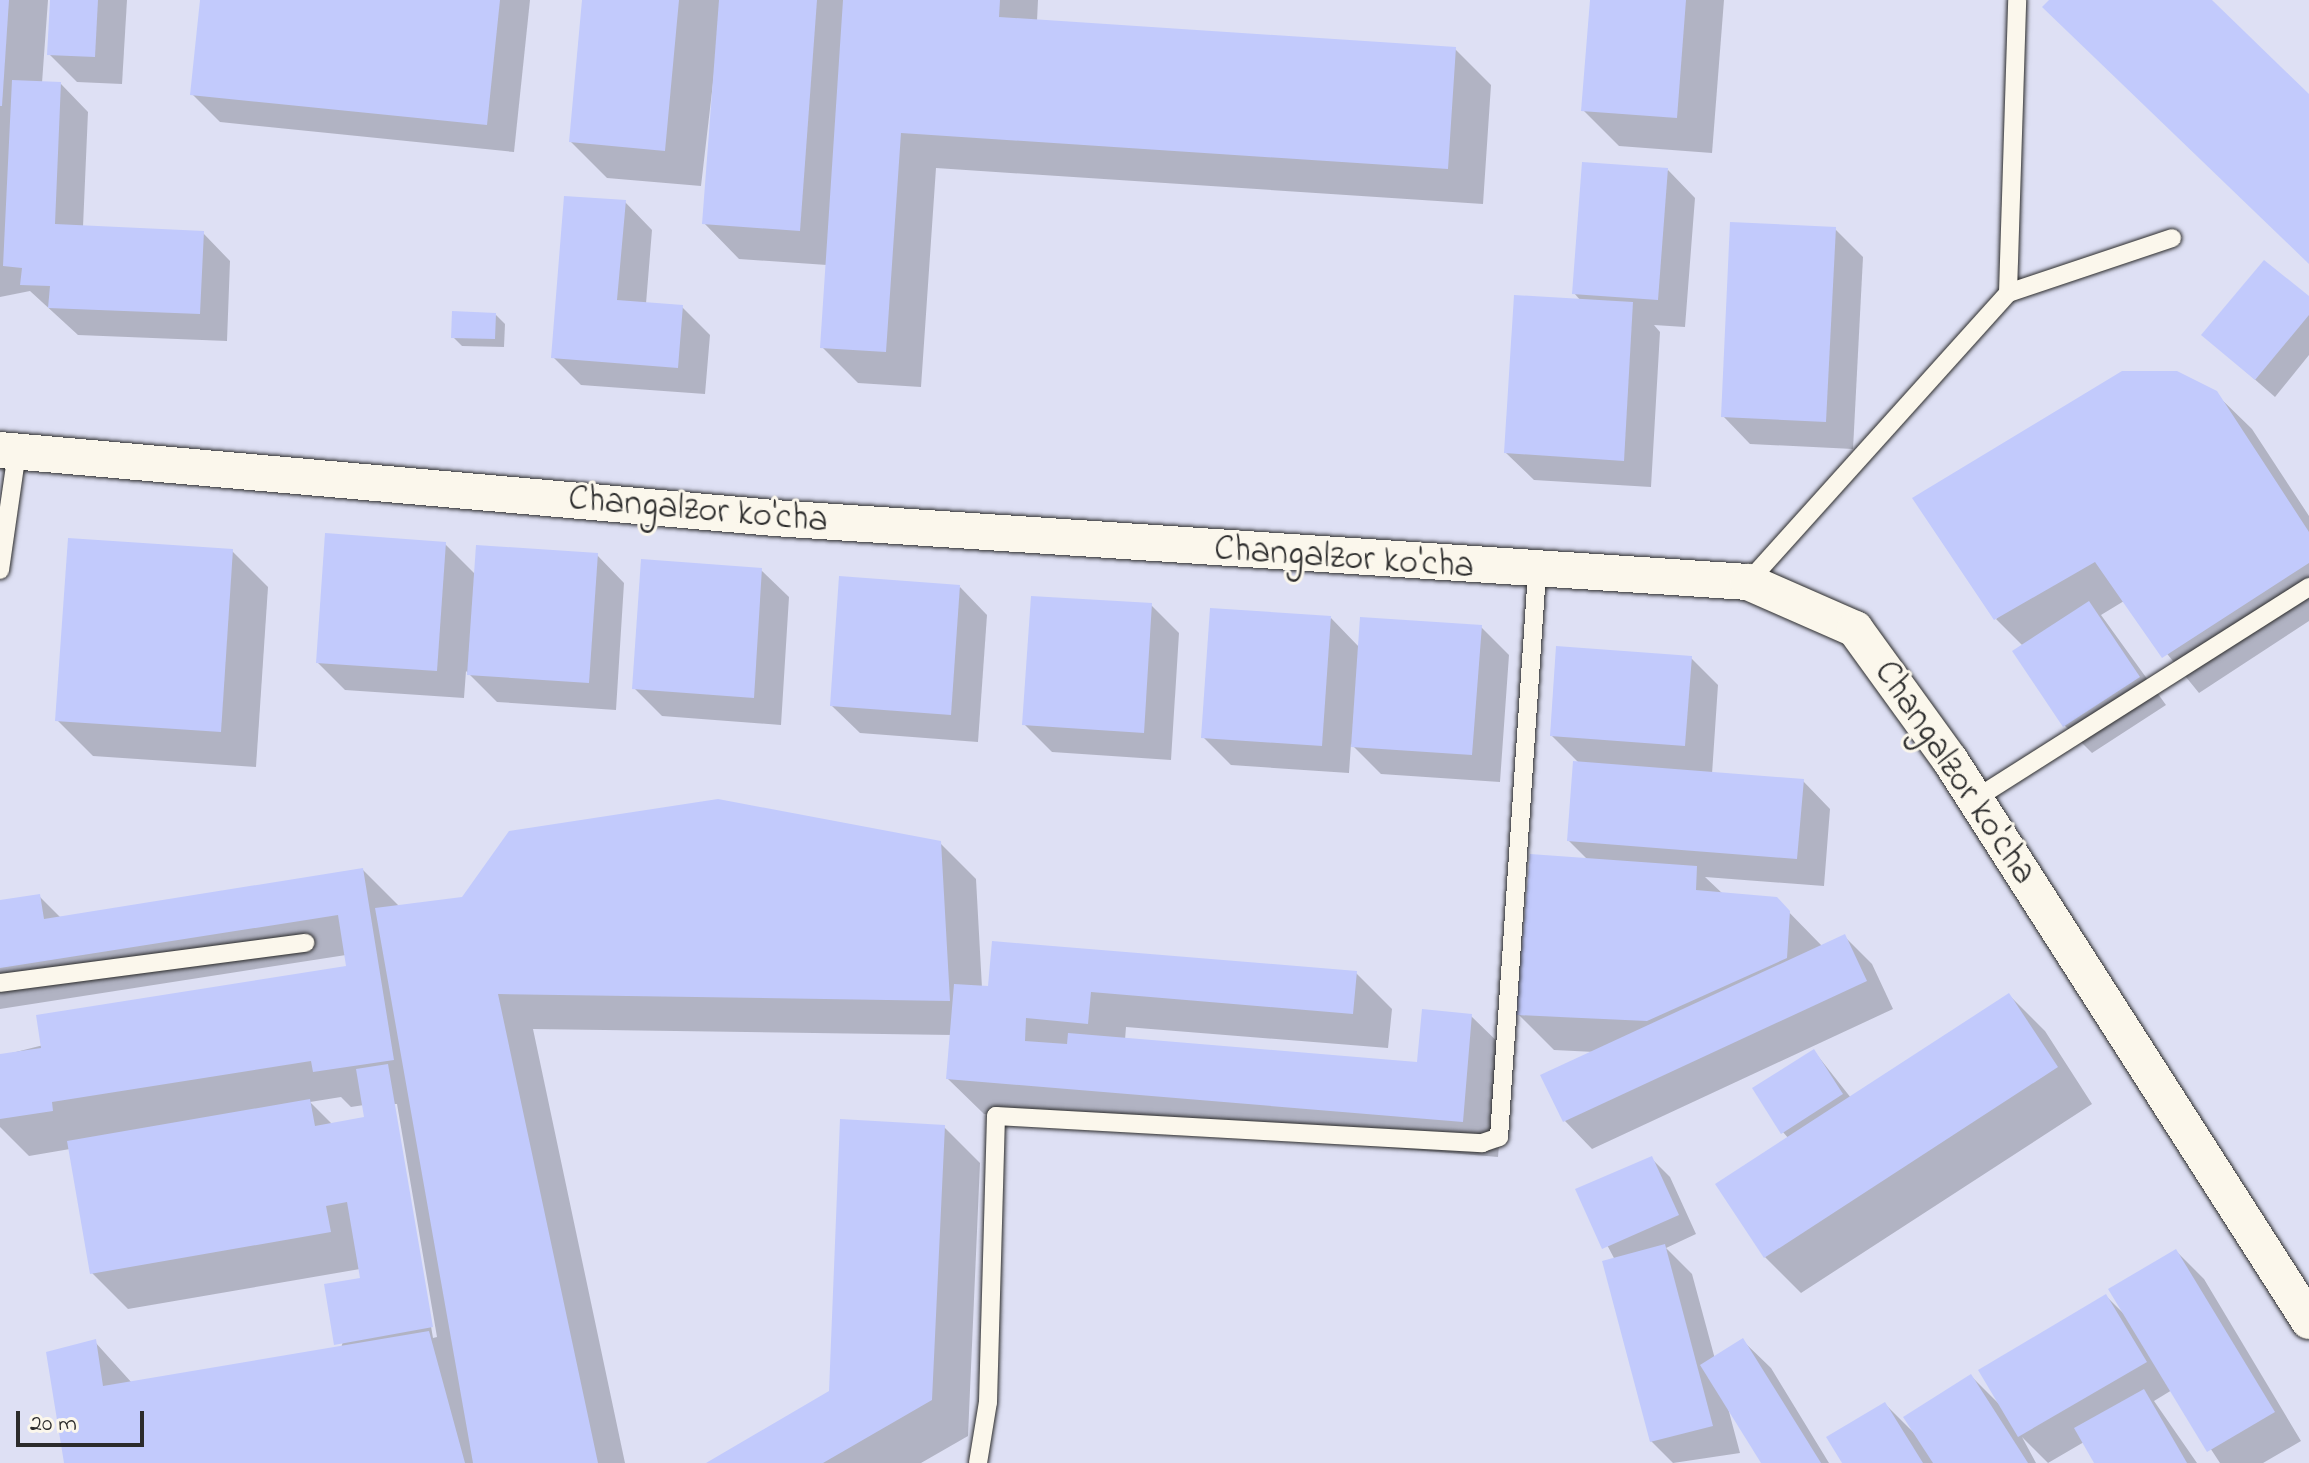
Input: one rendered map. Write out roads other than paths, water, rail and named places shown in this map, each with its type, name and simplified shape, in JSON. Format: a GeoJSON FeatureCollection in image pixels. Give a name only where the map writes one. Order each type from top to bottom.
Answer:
{"type":"FeatureCollection","features":[{"type":"Feature","properties":{"kind":"street","name":"Changalzor ko'cha"},"geometry":{"type":"LineString","coordinates":[[9,451],[774,518],[1537,573],[1748,582],[1855,629],[1975,799],[2309,1321]]}},
{"type":"Feature","properties":{"kind":"lane"},"geometry":{"type":"LineString","coordinates":[[2008,293],[2017,0]]}},
{"type":"Feature","properties":{"kind":"lane"},"geometry":{"type":"LineString","coordinates":[[1748,582],[2008,293],[2172,238]]}},
{"type":"Feature","properties":{"kind":"lane"},"geometry":{"type":"LineString","coordinates":[[0,570],[9,451]]}},
{"type":"Feature","properties":{"kind":"lane"},"geometry":{"type":"LineString","coordinates":[[978,1463],[988,1402],[996,1116],[1482,1143],[1499,1137],[1537,573]]}},
{"type":"Feature","properties":{"kind":"lane"},"geometry":{"type":"LineString","coordinates":[[1975,799],[2309,587]]}},
{"type":"Feature","properties":{"kind":"lane"},"geometry":{"type":"LineString","coordinates":[[0,983],[305,943]]}}]}
